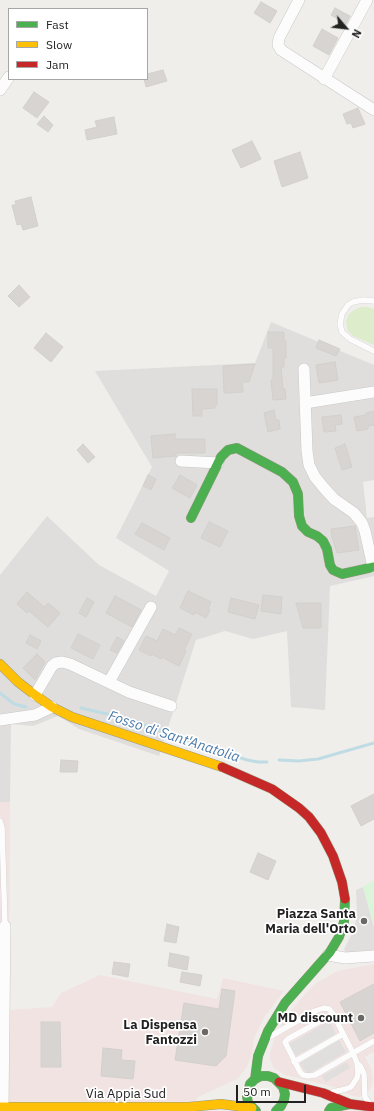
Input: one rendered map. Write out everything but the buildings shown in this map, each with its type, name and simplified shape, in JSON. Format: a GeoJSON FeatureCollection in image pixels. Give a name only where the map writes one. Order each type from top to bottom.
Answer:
{"type":"FeatureCollection","features":[{"type":"Feature","properties":{"kind":"main road"},"geometry":{"type":"LineString","coordinates":[[191,518],[225,452],[230,449],[237,448],[282,472],[291,479],[297,489],[302,526],[308,532],[317,536],[323,541],[327,549],[330,565],[333,570],[342,574],[373,567]]}},
{"type":"Feature","properties":{"kind":"main road"},"geometry":{"type":"LineString","coordinates":[[0,664],[35,695],[52,707],[82,721],[240,774],[276,791],[300,808],[313,822],[324,838],[336,863],[344,887],[346,906],[344,922],[328,955],[285,1003],[275,1017],[258,1056],[255,1079]]}},
{"type":"Feature","properties":{"kind":"main road"},"geometry":{"type":"LineString","coordinates":[[264,1040],[268,1066],[283,1087],[286,1103]]}},
{"type":"Feature","properties":{"kind":"main road"},"geometry":{"type":"LineString","coordinates":[[254,1110],[248,1103],[248,1090],[250,1084],[261,1076],[268,1076],[277,1080],[302,1086],[350,1104],[373,1107]]}},
{"type":"Feature","properties":{"kind":"main road"},"geometry":{"type":"LineString","coordinates":[[221,1104],[248,1090]]}},
{"type":"Feature","properties":{"kind":"main road"},"geometry":{"type":"LineString","coordinates":[[276,1111],[293,1096],[319,1092]]}},
{"type":"Feature","properties":{"kind":"main road","name":"Via Appia Sud"},"geometry":{"type":"LineString","coordinates":[[2,1107],[19,1109],[53,1109],[189,1107],[221,1104],[254,1110]]}},
{"type":"Feature","properties":{"kind":"main road"},"geometry":{"type":"LineString","coordinates":[[329,1111],[331,1108],[350,1104]]}},
{"type":"Feature","properties":{"kind":"street"},"geometry":{"type":"LineString","coordinates":[[299,0],[280,35],[278,45],[281,50],[374,110]]}},
{"type":"Feature","properties":{"kind":"street"},"geometry":{"type":"LineString","coordinates":[[324,79],[367,0]]}},
{"type":"Feature","properties":{"kind":"street"},"geometry":{"type":"LineString","coordinates":[[0,90],[8,78]]}},
{"type":"Feature","properties":{"kind":"street"},"geometry":{"type":"LineString","coordinates":[[304,369],[306,451],[311,469],[315,477],[324,488],[341,504],[354,513],[362,523],[373,567]]}},
{"type":"Feature","properties":{"kind":"street"},"geometry":{"type":"LineString","coordinates":[[305,403],[374,392]]}},
{"type":"Feature","properties":{"kind":"street"},"geometry":{"type":"LineString","coordinates":[[181,461],[218,463]]}},
{"type":"Feature","properties":{"kind":"street"},"geometry":{"type":"LineString","coordinates":[[109,682],[151,607]]}},
{"type":"Feature","properties":{"kind":"street"},"geometry":{"type":"LineString","coordinates":[[35,695],[52,666],[59,662],[70,664],[129,692],[171,706]]}},
{"type":"Feature","properties":{"kind":"street"},"geometry":{"type":"LineString","coordinates":[[0,720],[36,715],[52,707]]}},
{"type":"Feature","properties":{"kind":"street"},"geometry":{"type":"LineString","coordinates":[[2,1107],[3,921]]}},
{"type":"Feature","properties":{"kind":"street"},"geometry":{"type":"LineString","coordinates":[[328,955],[345,958],[374,956]]}},
{"type":"Feature","properties":{"kind":"lane"},"geometry":{"type":"LineString","coordinates":[[374,301],[363,300],[353,302],[345,308],[340,324],[342,332],[350,339],[374,351]]}},
{"type":"Feature","properties":{"kind":"lane"},"geometry":{"type":"LineString","coordinates":[[0,821],[2,827],[3,921]]}},
{"type":"Feature","properties":{"kind":"lane"},"geometry":{"type":"LineString","coordinates":[[264,1040],[315,1011],[324,1008],[330,1009],[353,1053],[357,1063],[358,1073],[357,1078],[351,1087],[338,1091],[319,1092]]}},
{"type":"Feature","properties":{"kind":"lane"},"geometry":{"type":"LineString","coordinates":[[333,1014],[285,1042],[300,1072],[308,1076],[315,1075],[374,1041]]}},
{"type":"Feature","properties":{"kind":"lane"},"geometry":{"type":"LineString","coordinates":[[294,1062],[343,1034]]}},
{"type":"Feature","properties":{"kind":"lane"},"geometry":{"type":"LineString","coordinates":[[357,1063],[361,1067],[364,1074],[365,1097],[373,1107]]}},
{"type":"Feature","properties":{"kind":"shaded area"},"geometry":{"type":"Polygon","coordinates":[[[271,322],[374,365],[374,480],[363,482],[367,518],[374,517],[374,576],[330,586],[325,710],[291,707],[287,631],[253,639],[225,631],[196,640],[159,756],[79,729],[58,716],[33,726],[11,724],[10,802],[0,802],[0,575],[47,516],[99,565],[156,596],[169,571],[116,538],[152,467],[95,371],[255,363],[271,322]]]}},
{"type":"Feature","properties":{"kind":"shaded area"},"geometry":{"type":"Polygon","coordinates":[[[0,802],[10,802],[9,1010],[52,1007],[61,993],[100,975],[217,999],[223,978],[284,991],[265,1016],[254,1038],[252,1054],[247,1067],[237,1079],[198,1097],[189,1111],[0,1111],[0,802]]]}},
{"type":"Feature","properties":{"kind":"shaded area","name":"Piazza Santa Maria dell'Orto"},"geometry":{"type":"Polygon","coordinates":[[[363,887],[374,928],[374,950],[346,954],[344,949],[354,930],[357,914],[356,890],[363,887]]]}},
{"type":"Feature","properties":{"kind":"shaded area"},"geometry":{"type":"Polygon","coordinates":[[[374,964],[374,1052],[365,1057],[371,1068],[373,1078],[368,1093],[359,1097],[353,1096],[334,1087],[285,1075],[274,1068],[270,1059],[270,1054],[274,1039],[285,1018],[306,993],[316,983],[338,971],[374,964]]]}},
{"type":"Feature","properties":{"kind":"shaded area"},"geometry":{"type":"Polygon","coordinates":[[[329,1021],[336,1034],[296,1056],[289,1044],[329,1021]]]}},
{"type":"Feature","properties":{"kind":"shaded area"},"geometry":{"type":"Polygon","coordinates":[[[339,1040],[346,1052],[312,1072],[307,1073],[304,1070],[300,1063],[339,1040]]]}},
{"type":"Feature","properties":{"kind":"shaded area"},"geometry":{"type":"Polygon","coordinates":[[[347,1062],[350,1068],[326,1082],[322,1076],[347,1062]]]}},
{"type":"Feature","properties":{"kind":"green space"},"geometry":{"type":"Polygon","coordinates":[[[361,307],[374,309],[374,345],[353,336],[348,331],[346,321],[349,314],[361,307]]]}},
{"type":"Feature","properties":{"kind":"green space"},"geometry":{"type":"Polygon","coordinates":[[[374,880],[374,928],[363,887],[374,880]]]}},
{"type":"Feature","properties":{"kind":"waterway","name":"Fosso di Sant'Anatolia"},"geometry":{"type":"LineString","coordinates":[[0,693],[14,704],[26,707]]}},
{"type":"Feature","properties":{"kind":"waterway","name":"Fosso di Sant'Anatolia"},"geometry":{"type":"LineString","coordinates":[[81,708],[116,716],[247,760],[267,762]]}},
{"type":"Feature","properties":{"kind":"waterway","name":"Fosso di Sant'Anatolia"},"geometry":{"type":"LineString","coordinates":[[279,760],[299,761],[318,759],[374,743]]}},
{"type":"Feature","properties":{"kind":"traffic: fast"},"geometry":{"type":"LineString","coordinates":[[191,518],[221,457],[228,450],[237,448],[282,472],[293,482],[298,494],[299,516],[302,526],[308,532],[317,536],[323,541],[327,549],[330,565],[333,570],[342,574],[374,567]]}},
{"type":"Feature","properties":{"kind":"traffic: fast"},"geometry":{"type":"LineString","coordinates":[[255,1079],[258,1056],[268,1031],[285,1003],[330,952],[339,937],[344,922],[345,899]]}},
{"type":"Feature","properties":{"kind":"traffic: fast"},"geometry":{"type":"LineString","coordinates":[[256,1111],[248,1103],[247,1096],[250,1084],[261,1076],[274,1078],[283,1087],[285,1094],[284,1100],[276,1111]]}},
{"type":"Feature","properties":{"kind":"traffic: fast"},"geometry":{"type":"LineString","coordinates":[[329,1111],[331,1108],[350,1104]]}},
{"type":"Feature","properties":{"kind":"traffic: slow"},"geometry":{"type":"LineString","coordinates":[[0,664],[18,682],[35,695],[52,707],[72,717],[222,767]]}},
{"type":"Feature","properties":{"kind":"traffic: slow"},"geometry":{"type":"LineString","coordinates":[[0,1107],[189,1107],[221,1104],[252,1108]]}},
{"type":"Feature","properties":{"kind":"traffic: jam"},"geometry":{"type":"LineString","coordinates":[[222,767],[272,789],[309,817],[321,833],[333,856],[342,882],[345,899]]}},
{"type":"Feature","properties":{"kind":"traffic: jam"},"geometry":{"type":"LineString","coordinates":[[279,1082],[323,1093],[350,1104],[374,1107]]}},
{"type":"Feature","properties":{"kind":"place","name":"Piazza Santa Maria dell'Orto"},"geometry":{"type":"Point","coordinates":[364,921]}},
{"type":"Feature","properties":{"kind":"place","name":"MD discount"},"geometry":{"type":"Point","coordinates":[361,1018]}},
{"type":"Feature","properties":{"kind":"place","name":"La Dispensa Fantozzi"},"geometry":{"type":"Point","coordinates":[205,1032]}}]}
